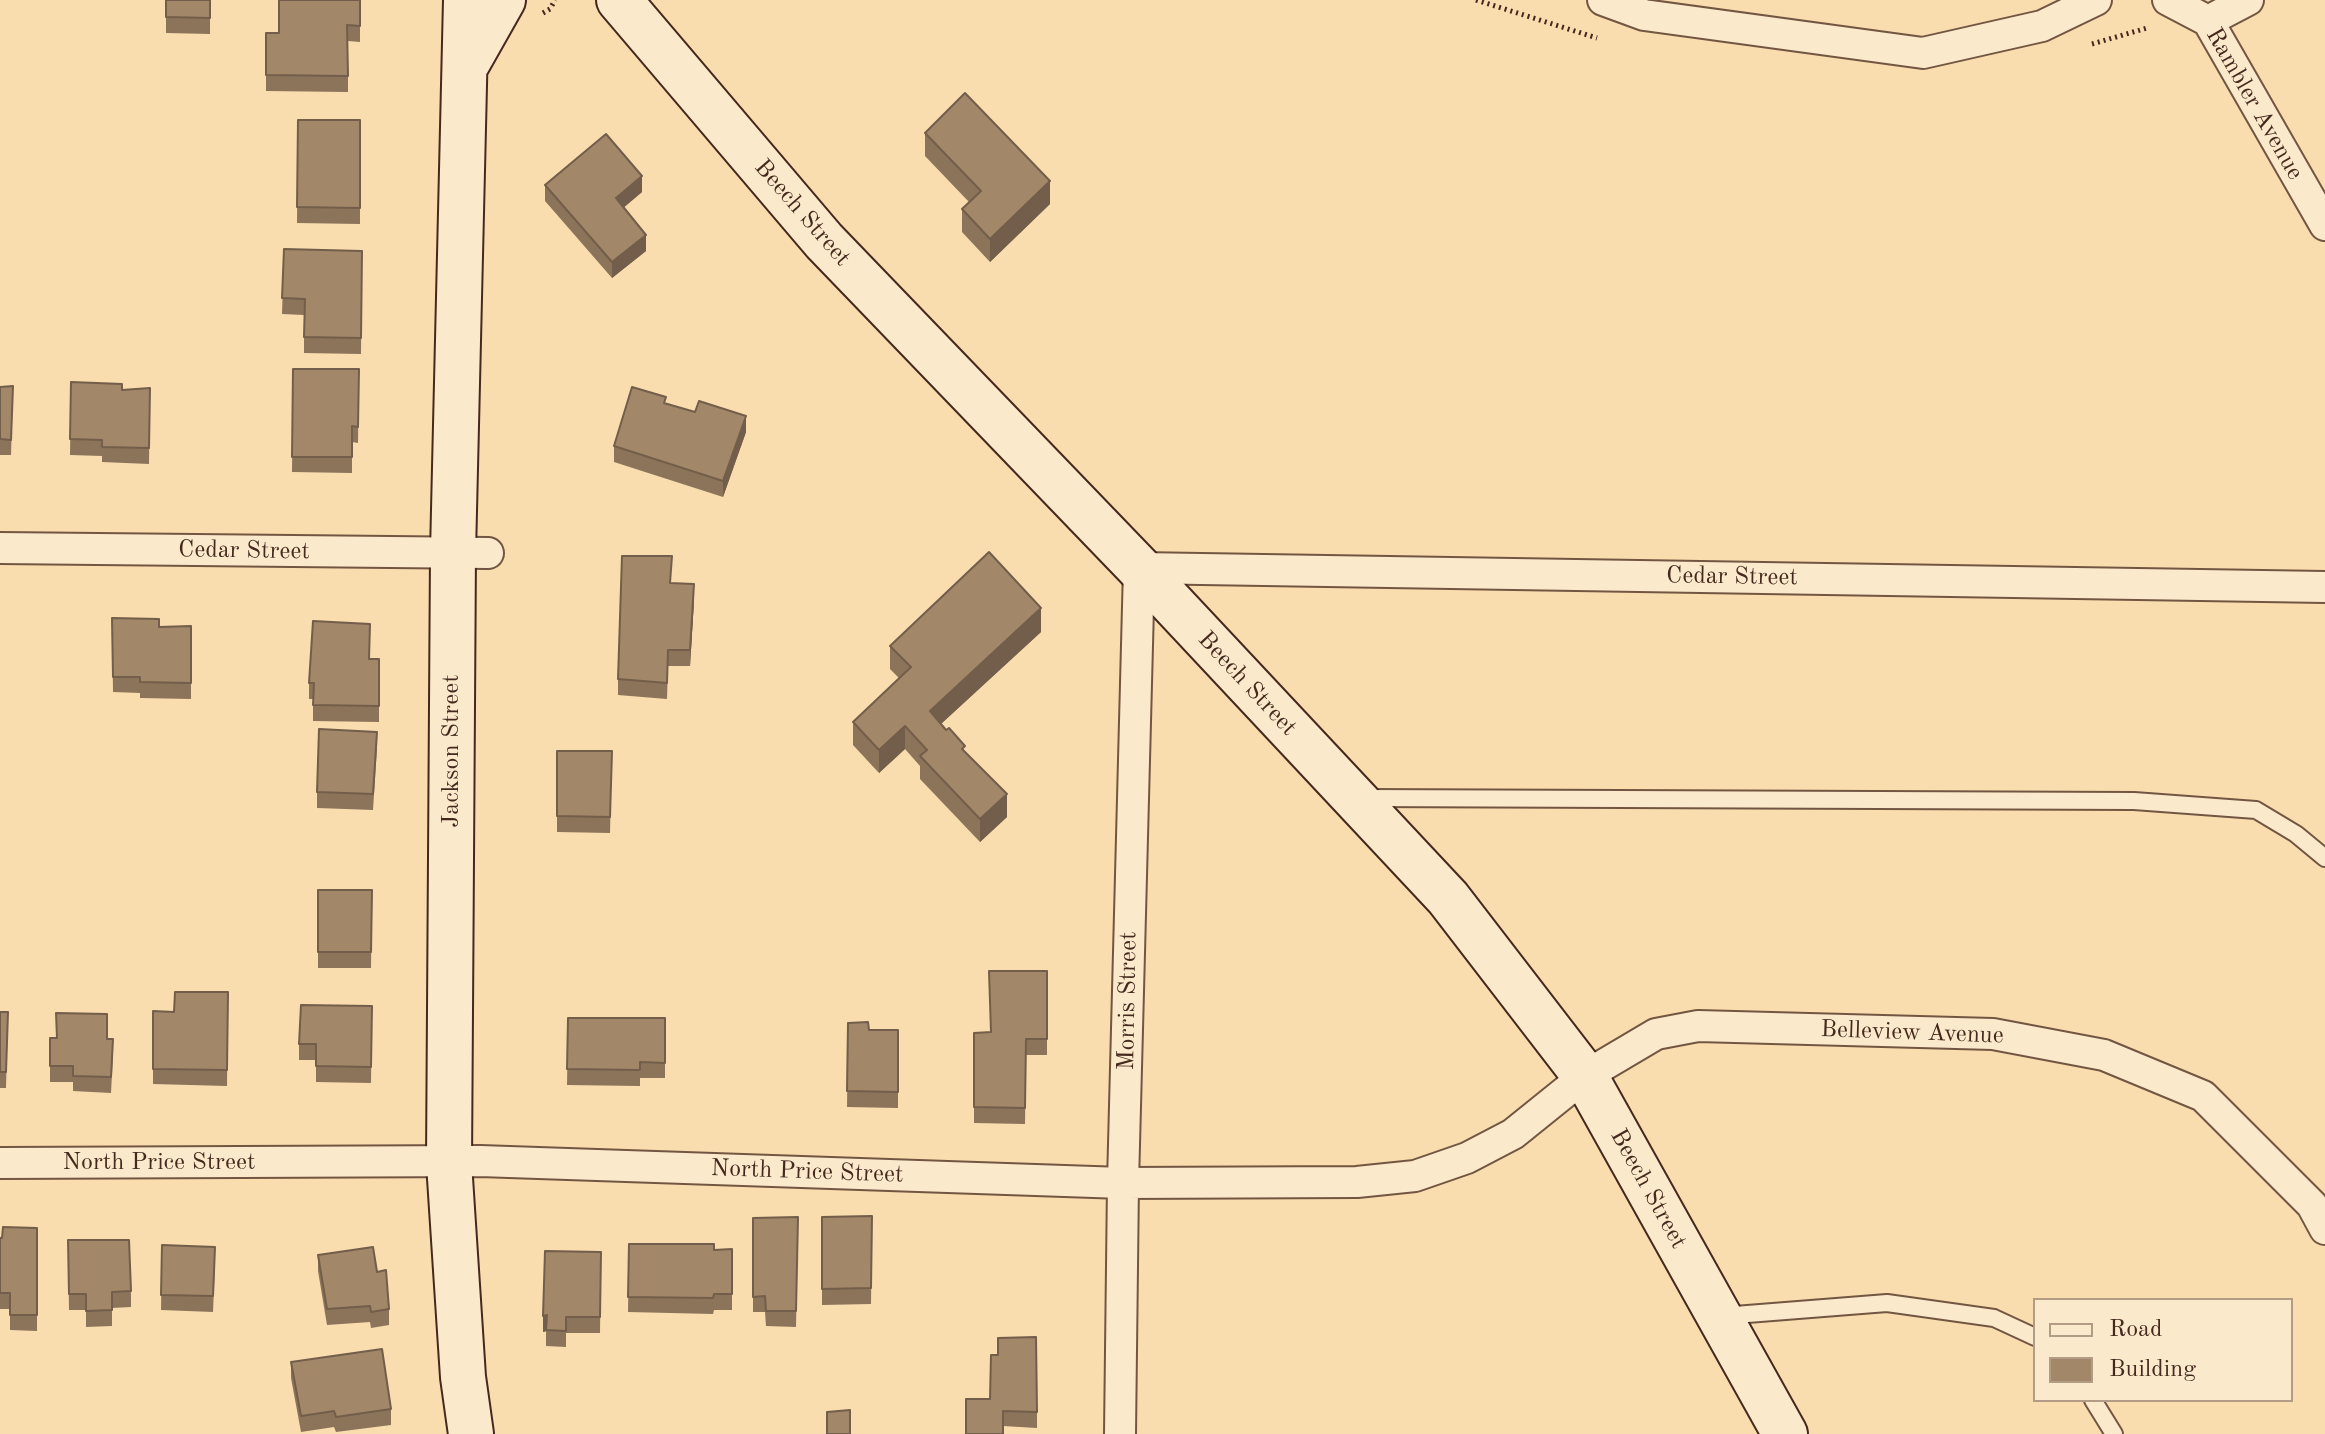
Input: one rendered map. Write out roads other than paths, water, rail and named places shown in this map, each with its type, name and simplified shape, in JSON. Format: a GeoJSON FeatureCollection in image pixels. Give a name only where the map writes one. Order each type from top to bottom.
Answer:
{"type":"FeatureCollection","features":[{"type":"Feature","properties":{"kind":"street","name":"Jackson Street"},"geometry":{"type":"LineString","coordinates":[[466,0],[470,553],[449,1163],[463,1377],[471,1434]]}},
{"type":"Feature","properties":{"kind":"street","name":"Jackson Street"},"geometry":{"type":"LineString","coordinates":[[465,68],[503,0]]}},
{"type":"Feature","properties":{"kind":"street","name":"Beech Street"},"geometry":{"type":"LineString","coordinates":[[619,0],[824,241],[1139,568],[1448,898],[1585,1076],[1785,1434]]}},
{"type":"Feature","properties":{"kind":"street"},"geometry":{"type":"LineString","coordinates":[[1603,0],[1644,15],[1923,53],[2042,26],[2096,0]]}},
{"type":"Feature","properties":{"kind":"street","name":"Rambler Avenue"},"geometry":{"type":"LineString","coordinates":[[2168,0],[2208,21],[2325,225]]}},
{"type":"Feature","properties":{"kind":"street"},"geometry":{"type":"LineString","coordinates":[[2208,21],[2248,0]]}},
{"type":"Feature","properties":{"kind":"street","name":"Cedar Street"},"geometry":{"type":"LineString","coordinates":[[0,548],[470,553]]}},
{"type":"Feature","properties":{"kind":"street","name":"Cedar Street"},"geometry":{"type":"LineString","coordinates":[[1139,568],[2325,587]]}},
{"type":"Feature","properties":{"kind":"street","name":"Morris Street"},"geometry":{"type":"LineString","coordinates":[[1120,1434],[1123,1183],[1139,568]]}},
{"type":"Feature","properties":{"kind":"street","name":"Belleview Avenue"},"geometry":{"type":"LineString","coordinates":[[1585,1076],[1656,1034],[1698,1026],[1993,1034],[2104,1055],[2203,1096],[2321,1213]]}},
{"type":"Feature","properties":{"kind":"street","name":"North Price Street"},"geometry":{"type":"LineString","coordinates":[[0,1163],[480,1161],[1123,1183],[1357,1182],[1415,1176],[1467,1158],[1513,1134],[1585,1076]]}},
{"type":"Feature","properties":{"kind":"lane"},"geometry":{"type":"LineString","coordinates":[[1353,798],[2134,801],[2256,810],[2296,834],[2325,858]]}},
{"type":"Feature","properties":{"kind":"lane"},"geometry":{"type":"LineString","coordinates":[[1719,1316],[1887,1303],[1994,1318],[2033,1336]]}},
{"type":"Feature","properties":{"kind":"lane"},"geometry":{"type":"LineString","coordinates":[[2094,1402],[2114,1434]]}}]}
